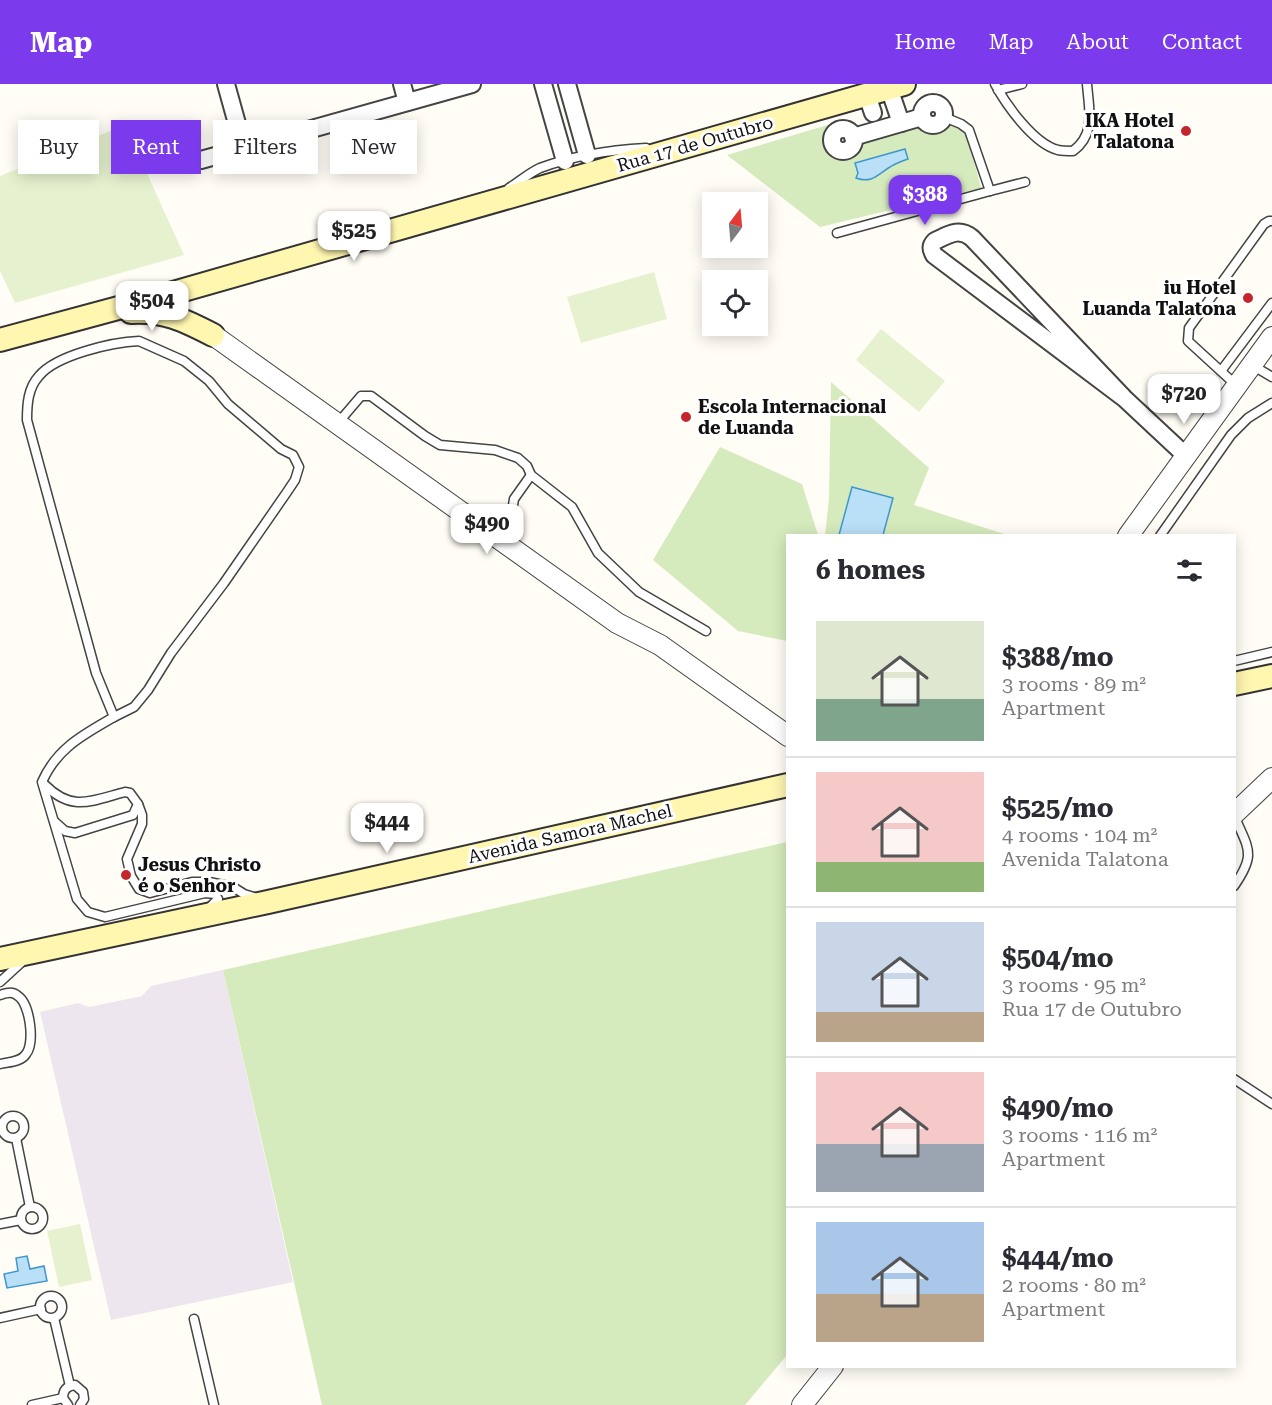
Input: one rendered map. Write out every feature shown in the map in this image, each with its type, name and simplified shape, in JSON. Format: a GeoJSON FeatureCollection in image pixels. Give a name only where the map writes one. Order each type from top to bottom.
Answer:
{"type":"FeatureCollection","features":[{"type":"Feature","properties":{"kind":"main road","name":"Rua 17 de Outubro"},"geometry":{"type":"LineString","coordinates":[[210,282],[689,145],[874,115],[894,85]]}},
{"type":"Feature","properties":{"kind":"main road"},"geometry":{"type":"LineString","coordinates":[[0,340],[210,282]]}},
{"type":"Feature","properties":{"kind":"main road"},"geometry":{"type":"LineString","coordinates":[[210,282],[197,294],[191,303],[190,311],[213,335]]}},
{"type":"Feature","properties":{"kind":"main road"},"geometry":{"type":"LineString","coordinates":[[159,297],[213,335]]}},
{"type":"Feature","properties":{"kind":"main road"},"geometry":{"type":"LineString","coordinates":[[94,315],[160,312],[213,335]]}},
{"type":"Feature","properties":{"kind":"main road"},"geometry":{"type":"LineString","coordinates":[[1236,684],[1272,676]]}},
{"type":"Feature","properties":{"kind":"main road","name":"Avenida Samora Machel"},"geometry":{"type":"LineString","coordinates":[[0,959],[195,907],[268,902],[786,785]]}},
{"type":"Feature","properties":{"kind":"street"},"geometry":{"type":"LineString","coordinates":[[226,84],[236,120]]}},
{"type":"Feature","properties":{"kind":"street"},"geometry":{"type":"LineString","coordinates":[[402,84],[407,102]]}},
{"type":"Feature","properties":{"kind":"street"},"geometry":{"type":"LineString","coordinates":[[318,127],[472,84]]}},
{"type":"Feature","properties":{"kind":"street"},"geometry":{"type":"LineString","coordinates":[[543,84],[565,161]]}},
{"type":"Feature","properties":{"kind":"street"},"geometry":{"type":"LineString","coordinates":[[567,84],[587,155]]}},
{"type":"Feature","properties":{"kind":"street"},"geometry":{"type":"LineString","coordinates":[[894,85],[901,123]]}},
{"type":"Feature","properties":{"kind":"street"},"geometry":{"type":"LineString","coordinates":[[853,137],[874,115],[901,123],[922,117],[924,106],[935,102],[942,106],[944,117]]}},
{"type":"Feature","properties":{"kind":"street"},"geometry":{"type":"LineString","coordinates":[[201,160],[213,157]]}},
{"type":"Feature","properties":{"kind":"street"},"geometry":{"type":"LineString","coordinates":[[1124,398],[934,255],[931,249],[934,241],[958,231],[967,233],[1124,398],[1185,454]]}},
{"type":"Feature","properties":{"kind":"street"},"geometry":{"type":"LineString","coordinates":[[213,335],[616,623],[660,645],[786,735]]}},
{"type":"Feature","properties":{"kind":"street"},"geometry":{"type":"LineString","coordinates":[[1129,534],[1185,454],[1272,337]]}},
{"type":"Feature","properties":{"kind":"street"},"geometry":{"type":"LineString","coordinates":[[1236,812],[1272,778]]}},
{"type":"Feature","properties":{"kind":"street"},"geometry":{"type":"LineString","coordinates":[[802,1405],[831,1368]]}},
{"type":"Feature","properties":{"kind":"lane"},"geometry":{"type":"LineString","coordinates":[[1022,84],[997,87],[1022,122],[1044,144],[1058,150],[1073,151],[1082,144],[1088,133],[1087,84]]}},
{"type":"Feature","properties":{"kind":"lane"},"geometry":{"type":"LineString","coordinates":[[944,117],[969,130],[990,191]]}},
{"type":"Feature","properties":{"kind":"lane"},"geometry":{"type":"LineString","coordinates":[[486,203],[539,169],[565,161],[603,151],[689,145]]}},
{"type":"Feature","properties":{"kind":"lane"},"geometry":{"type":"LineString","coordinates":[[837,233],[1025,182]]}},
{"type":"Feature","properties":{"kind":"lane"},"geometry":{"type":"LineString","coordinates":[[1236,385],[1188,341],[1189,328],[1264,224],[1269,220],[1272,221]]}},
{"type":"Feature","properties":{"kind":"lane"},"geometry":{"type":"LineString","coordinates":[[1221,371],[1272,303]]}},
{"type":"Feature","properties":{"kind":"lane"},"geometry":{"type":"LineString","coordinates":[[114,717],[96,673],[83,628],[27,420],[27,404],[30,390],[47,368],[69,358],[122,342],[139,341],[184,361],[209,381],[228,404],[282,449],[293,455],[299,467],[295,480],[287,492],[224,583],[171,653],[148,690],[134,707],[78,738],[58,754],[42,782],[77,899],[88,912],[105,917],[195,907]]}},
{"type":"Feature","properties":{"kind":"lane"},"geometry":{"type":"LineString","coordinates":[[1251,365],[1272,377]]}},
{"type":"Feature","properties":{"kind":"lane"},"geometry":{"type":"LineString","coordinates":[[337,424],[361,396],[371,396],[440,445],[506,453],[518,458],[527,466],[531,475],[572,507],[598,553],[639,592],[706,632]]}},
{"type":"Feature","properties":{"kind":"lane"},"geometry":{"type":"LineString","coordinates":[[1161,534],[1231,435],[1248,418],[1272,403]]}},
{"type":"Feature","properties":{"kind":"lane"},"geometry":{"type":"LineString","coordinates":[[507,546],[514,500],[531,475]]}},
{"type":"Feature","properties":{"kind":"lane"},"geometry":{"type":"LineString","coordinates":[[1236,661],[1272,652]]}},
{"type":"Feature","properties":{"kind":"lane"},"geometry":{"type":"LineString","coordinates":[[42,782],[53,793],[72,802],[83,803],[125,792],[130,793],[142,814],[142,824],[127,859],[128,867],[139,889],[150,893],[192,882],[217,883],[233,887],[244,894],[268,902]]}},
{"type":"Feature","properties":{"kind":"lane"},"geometry":{"type":"LineString","coordinates":[[54,821],[65,831],[75,833],[133,814],[138,804]]}},
{"type":"Feature","properties":{"kind":"lane"},"geometry":{"type":"LineString","coordinates":[[1236,820],[1249,857],[1244,872],[1236,883]]}},
{"type":"Feature","properties":{"kind":"lane"},"geometry":{"type":"LineString","coordinates":[[0,982],[34,951]]}},
{"type":"Feature","properties":{"kind":"lane"},"geometry":{"type":"LineString","coordinates":[[0,995],[11,992],[20,996],[32,1037],[31,1046],[21,1059],[0,1064]]}},
{"type":"Feature","properties":{"kind":"lane"},"geometry":{"type":"LineString","coordinates":[[1236,1080],[1272,1104]]}},
{"type":"Feature","properties":{"kind":"lane"},"geometry":{"type":"LineString","coordinates":[[8,1118],[18,1118],[24,1127],[22,1134],[16,1138],[9,1137],[1,1130],[8,1118]]}},
{"type":"Feature","properties":{"kind":"lane"},"geometry":{"type":"LineString","coordinates":[[16,1138],[30,1207]]}},
{"type":"Feature","properties":{"kind":"lane"},"geometry":{"type":"LineString","coordinates":[[30,1207],[37,1208],[42,1213],[41,1224],[31,1228],[25,1226],[21,1220],[24,1210],[30,1207]]}},
{"type":"Feature","properties":{"kind":"lane"},"geometry":{"type":"LineString","coordinates":[[0,1224],[21,1220]]}},
{"type":"Feature","properties":{"kind":"lane"},"geometry":{"type":"LineString","coordinates":[[46,1298],[56,1298],[62,1307],[60,1314],[54,1318],[44,1315],[41,1309],[41,1303],[46,1298]]}},
{"type":"Feature","properties":{"kind":"lane"},"geometry":{"type":"LineString","coordinates":[[0,1318],[41,1309]]}},
{"type":"Feature","properties":{"kind":"lane"},"geometry":{"type":"LineString","coordinates":[[54,1318],[70,1386]]}},
{"type":"Feature","properties":{"kind":"lane"},"geometry":{"type":"LineString","coordinates":[[194,1319],[214,1405]]}},
{"type":"Feature","properties":{"kind":"lane"},"geometry":{"type":"LineString","coordinates":[[32,1405],[65,1402],[64,1391],[70,1386],[79,1387],[84,1392],[84,1399],[80,1405]]}},
{"type":"Feature","properties":{"kind":"shaded area"},"geometry":{"type":"Polygon","coordinates":[[[223,970],[293,1282],[111,1320],[40,1012],[78,1003],[89,1007],[142,996],[151,986],[223,970]]]}},
{"type":"Feature","properties":{"kind":"green space"},"geometry":{"type":"Polygon","coordinates":[[[918,123],[928,132],[952,125],[966,132],[981,188],[820,227],[727,155],[831,124],[822,142],[836,160],[862,150],[867,138],[918,123]]]}},
{"type":"Feature","properties":{"kind":"green space"},"geometry":{"type":"Polygon","coordinates":[[[111,131],[111,174],[147,174],[184,255],[15,303],[0,271],[0,176],[18,169],[18,174],[99,174],[99,136],[111,131]]]}},
{"type":"Feature","properties":{"kind":"green space"},"geometry":{"type":"Polygon","coordinates":[[[654,272],[667,319],[581,343],[567,297],[654,272]]]}},
{"type":"Feature","properties":{"kind":"green space"},"geometry":{"type":"Polygon","coordinates":[[[881,329],[945,381],[919,412],[856,360],[881,329]]]}},
{"type":"Feature","properties":{"kind":"green space"},"geometry":{"type":"Polygon","coordinates":[[[831,382],[929,468],[914,505],[1004,534],[825,534],[829,498],[831,382]]]}},
{"type":"Feature","properties":{"kind":"green space"},"geometry":{"type":"Polygon","coordinates":[[[720,447],[802,484],[818,534],[786,534],[786,641],[738,631],[653,560],[720,447]]]}},
{"type":"Feature","properties":{"kind":"green space"},"geometry":{"type":"Polygon","coordinates":[[[786,842],[786,1356],[745,1405],[322,1405],[223,970],[786,842]]]}},
{"type":"Feature","properties":{"kind":"green space"},"geometry":{"type":"Polygon","coordinates":[[[80,1224],[92,1280],[59,1287],[47,1231],[80,1224]]]}},
{"type":"Feature","properties":{"kind":"water"},"geometry":{"type":"Polygon","coordinates":[[[905,149],[908,159],[894,164],[871,179],[856,178],[858,173],[855,163],[905,149]]]}},
{"type":"Feature","properties":{"kind":"water"},"geometry":{"type":"Polygon","coordinates":[[[852,487],[893,498],[883,534],[839,534],[852,487]]]}},
{"type":"Feature","properties":{"kind":"water"},"geometry":{"type":"Polygon","coordinates":[[[27,1256],[30,1269],[44,1266],[47,1281],[7,1288],[4,1274],[18,1271],[16,1258],[27,1256]]]}},
{"type":"Feature","properties":{"kind":"place","name":"IKA Hotel Talatona"},"geometry":{"type":"Point","coordinates":[1186,131]}},
{"type":"Feature","properties":{"kind":"place","name":"iu Hotel Luanda Talatona"},"geometry":{"type":"Point","coordinates":[1248,298]}},
{"type":"Feature","properties":{"kind":"place","name":"Escola Internacional de Luanda"},"geometry":{"type":"Point","coordinates":[686,417]}},
{"type":"Feature","properties":{"kind":"place","name":"Jesus Christo é o Senhor"},"geometry":{"type":"Point","coordinates":[126,875]}}]}
